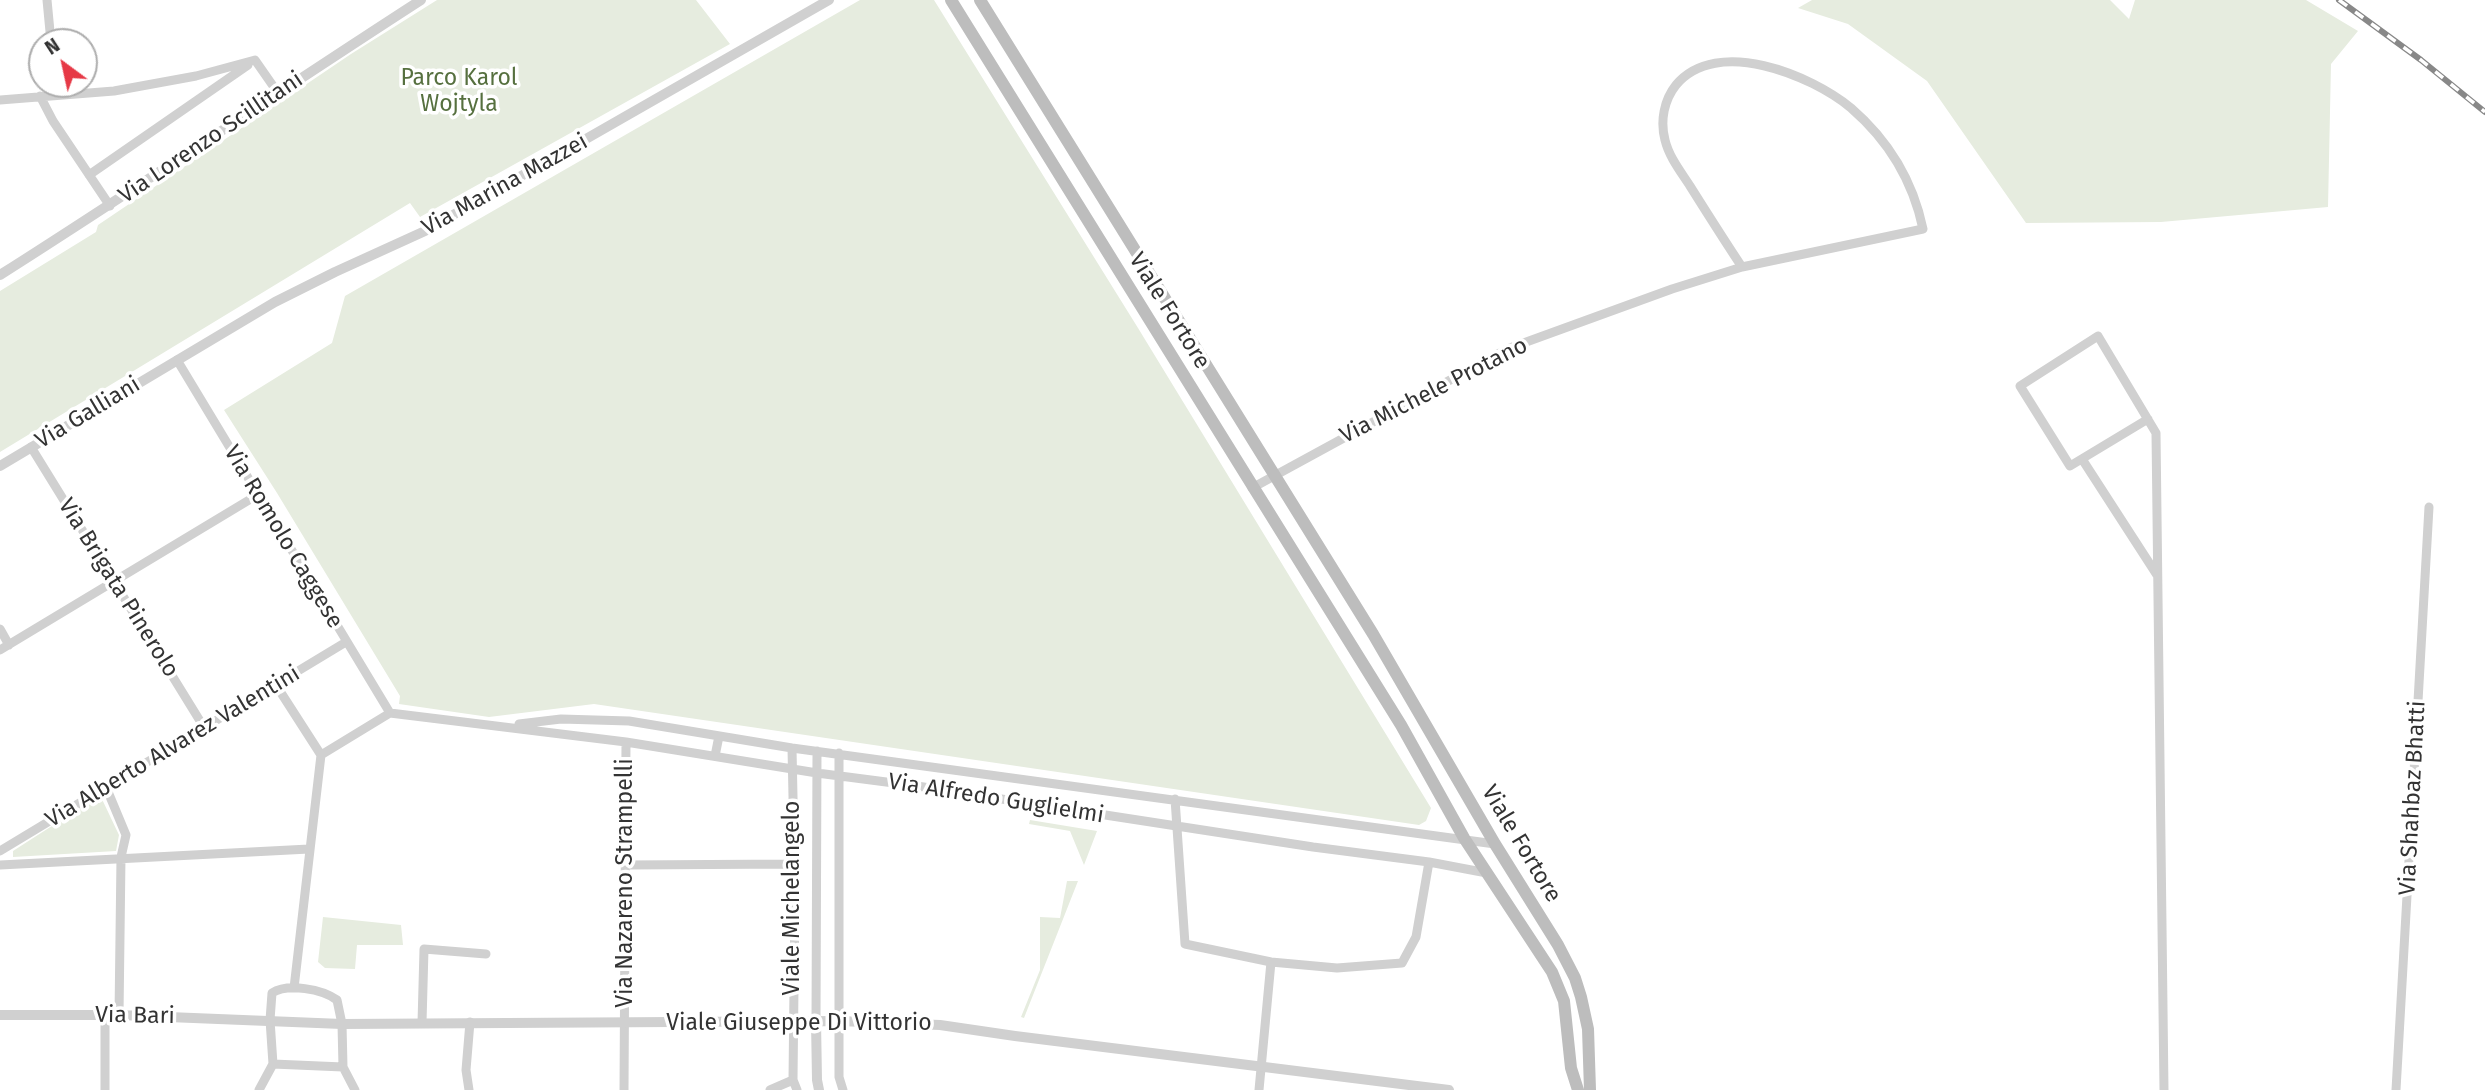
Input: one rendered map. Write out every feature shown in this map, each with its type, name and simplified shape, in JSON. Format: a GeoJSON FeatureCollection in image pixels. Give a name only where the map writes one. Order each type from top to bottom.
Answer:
{"type":"FeatureCollection","features":[{"type":"Feature","properties":{"kind":"main road","name":"Viale Fortore"},"geometry":{"type":"LineString","coordinates":[[951,0],[1401,725],[1464,838],[1552,972],[1564,1001],[1571,1068],[1578,1090]]}},
{"type":"Feature","properties":{"kind":"main road","name":"Viale Fortore"},"geometry":{"type":"LineString","coordinates":[[980,0],[1373,634],[1495,844],[1558,944],[1575,978],[1588,1029],[1590,1090]]}},
{"type":"Feature","properties":{"kind":"main road"},"geometry":{"type":"LineString","coordinates":[[1352,645],[1373,634]]}},
{"type":"Feature","properties":{"kind":"street"},"geometry":{"type":"LineString","coordinates":[[47,0],[50,28]]}},
{"type":"Feature","properties":{"kind":"street","name":"Via Lorenzo Scillitani"},"geometry":{"type":"LineString","coordinates":[[0,275],[110,206],[421,0]]}},
{"type":"Feature","properties":{"kind":"street","name":"Via Marina Mazzei"},"geometry":{"type":"LineString","coordinates":[[177,360],[275,302],[425,231],[829,0]]}},
{"type":"Feature","properties":{"kind":"street"},"geometry":{"type":"LineString","coordinates":[[98,92],[195,76],[255,60],[278,93]]}},
{"type":"Feature","properties":{"kind":"street","name":"Via Lorenzo Scillitani"},"geometry":{"type":"LineString","coordinates":[[89,175],[255,60]]}},
{"type":"Feature","properties":{"kind":"street","name":"Via Michele Protano"},"geometry":{"type":"LineString","coordinates":[[1252,488],[1507,349],[1672,289],[1742,267],[1923,229],[1913,192],[1897,161],[1876,132],[1850,107],[1799,78],[1753,64],[1727,61],[1700,67],[1679,82],[1666,100],[1663,129],[1672,158],[1742,267]]}},
{"type":"Feature","properties":{"kind":"street"},"geometry":{"type":"LineString","coordinates":[[0,100],[28,97]]}},
{"type":"Feature","properties":{"kind":"street"},"geometry":{"type":"LineString","coordinates":[[41,98],[53,121],[110,206]]}},
{"type":"Feature","properties":{"kind":"street"},"geometry":{"type":"LineString","coordinates":[[2148,419],[2070,466],[2020,386],[2098,335],[2148,419],[2156,433],[2164,1090]]}},
{"type":"Feature","properties":{"kind":"street","name":"Via Galliani"},"geometry":{"type":"LineString","coordinates":[[0,466],[177,360]]}},
{"type":"Feature","properties":{"kind":"street","name":"Via Romolo Caggese"},"geometry":{"type":"LineString","coordinates":[[177,360],[390,713]]}},
{"type":"Feature","properties":{"kind":"street","name":"Via Brigata Pinerolo"},"geometry":{"type":"LineString","coordinates":[[31,447],[205,729]]}},
{"type":"Feature","properties":{"kind":"street"},"geometry":{"type":"LineString","coordinates":[[2082,459],[2158,577]]}},
{"type":"Feature","properties":{"kind":"street"},"geometry":{"type":"LineString","coordinates":[[0,650],[259,495]]}},
{"type":"Feature","properties":{"kind":"street","name":"Via Shahbaz Bhatti"},"geometry":{"type":"LineString","coordinates":[[2396,1090],[2429,507]]}},
{"type":"Feature","properties":{"kind":"street"},"geometry":{"type":"LineString","coordinates":[[0,629],[9,645]]}},
{"type":"Feature","properties":{"kind":"street","name":"Via Alberto Alvarez Valentini"},"geometry":{"type":"LineString","coordinates":[[0,851],[346,642]]}},
{"type":"Feature","properties":{"kind":"street"},"geometry":{"type":"LineString","coordinates":[[276,685],[321,755],[294,988]]}},
{"type":"Feature","properties":{"kind":"street"},"geometry":{"type":"LineString","coordinates":[[321,755],[390,713]]}},
{"type":"Feature","properties":{"kind":"street","name":"Via Alfredo Guglielmi"},"geometry":{"type":"LineString","coordinates":[[390,713],[626,742],[817,773],[1429,862],[1487,873]]}},
{"type":"Feature","properties":{"kind":"street","name":"Via Alfredo Guglielmi"},"geometry":{"type":"LineString","coordinates":[[505,726],[561,719],[629,721],[792,748],[1495,844]]}},
{"type":"Feature","properties":{"kind":"street"},"geometry":{"type":"LineString","coordinates":[[715,756],[719,736]]}},
{"type":"Feature","properties":{"kind":"street","name":"Via Nazareno Strampelli"},"geometry":{"type":"LineString","coordinates":[[624,1090],[626,742]]}},
{"type":"Feature","properties":{"kind":"street","name":"Viale Michelangelo"},"geometry":{"type":"LineString","coordinates":[[792,748],[793,1080],[797,1090]]}},
{"type":"Feature","properties":{"kind":"street","name":"Viale Michelangelo"},"geometry":{"type":"LineString","coordinates":[[817,751],[816,1021],[819,1090]]}},
{"type":"Feature","properties":{"kind":"street","name":"Viale Michelangelo"},"geometry":{"type":"LineString","coordinates":[[839,753],[839,1082],[843,1090]]}},
{"type":"Feature","properties":{"kind":"street"},"geometry":{"type":"LineString","coordinates":[[106,787],[126,835],[121,857],[119,1015]]}},
{"type":"Feature","properties":{"kind":"street"},"geometry":{"type":"LineString","coordinates":[[1174,799],[1185,944],[1272,962],[1336,968],[1402,963],[1416,937],[1429,862]]}},
{"type":"Feature","properties":{"kind":"street"},"geometry":{"type":"LineString","coordinates":[[0,864],[309,849]]}},
{"type":"Feature","properties":{"kind":"street"},"geometry":{"type":"LineString","coordinates":[[626,864],[793,864]]}},
{"type":"Feature","properties":{"kind":"street"},"geometry":{"type":"LineString","coordinates":[[422,1023],[424,949],[486,954]]}},
{"type":"Feature","properties":{"kind":"street"},"geometry":{"type":"LineString","coordinates":[[1259,1090],[1272,962]]}},
{"type":"Feature","properties":{"kind":"street"},"geometry":{"type":"LineString","coordinates":[[259,1090],[273,1064],[270,1020],[272,993],[280,988],[323,993],[337,1000],[342,1024],[344,1067],[355,1090]]}},
{"type":"Feature","properties":{"kind":"street","name":"Via Bari"},"geometry":{"type":"LineString","coordinates":[[0,1015],[119,1015],[270,1020]]}},
{"type":"Feature","properties":{"kind":"street"},"geometry":{"type":"LineString","coordinates":[[104,1015],[105,1090]]}},
{"type":"Feature","properties":{"kind":"street","name":"Viale Giuseppe Di Vittorio"},"geometry":{"type":"LineString","coordinates":[[270,1020],[342,1024],[839,1021],[940,1025],[1016,1037],[1450,1090]]}},
{"type":"Feature","properties":{"kind":"street"},"geometry":{"type":"LineString","coordinates":[[469,1090],[466,1070],[470,1022]]}},
{"type":"Feature","properties":{"kind":"street"},"geometry":{"type":"LineString","coordinates":[[273,1064],[344,1067]]}},
{"type":"Feature","properties":{"kind":"street"},"geometry":{"type":"LineString","coordinates":[[769,1090],[793,1080]]}},
{"type":"Feature","properties":{"kind":"green space","name":"Parco Karol Wojtyla"},"geometry":{"type":"Polygon","coordinates":[[[437,0],[696,0],[730,44],[420,217],[410,203],[0,452],[0,291],[96,232],[98,225],[351,54],[437,0]]]}},
{"type":"Feature","properties":{"kind":"green space"},"geometry":{"type":"Polygon","coordinates":[[[860,0],[934,0],[1431,808],[1426,821],[1419,825],[594,704],[489,717],[399,704],[400,696],[224,410],[332,343],[345,296],[860,0]]]}},
{"type":"Feature","properties":{"kind":"green space"},"geometry":{"type":"Polygon","coordinates":[[[1812,0],[2110,0],[2129,19],[2135,0],[2306,0],[2358,31],[2331,64],[2328,207],[2161,222],[2026,223],[1927,81],[1848,24],[1798,8],[1812,0]]]}},
{"type":"Feature","properties":{"kind":"green space"},"geometry":{"type":"Polygon","coordinates":[[[100,795],[119,835],[116,851],[13,857],[13,851],[100,795]]]}},
{"type":"Feature","properties":{"kind":"green space"},"geometry":{"type":"Polygon","coordinates":[[[1030,820],[1097,831],[1084,865],[1070,831],[1029,824],[1030,820]]]}},
{"type":"Feature","properties":{"kind":"green space"},"geometry":{"type":"Polygon","coordinates":[[[1067,881],[1078,881],[1024,1018],[1021,1017],[1040,970],[1040,917],[1060,918],[1067,881]]]}},
{"type":"Feature","properties":{"kind":"green space"},"geometry":{"type":"Polygon","coordinates":[[[323,917],[401,925],[403,945],[357,945],[355,969],[325,968],[318,962],[323,917]]]}},
{"type":"Feature","properties":{"kind":"railway"},"geometry":{"type":"LineString","coordinates":[[2339,0],[2421,60],[2485,112]]}}]}
